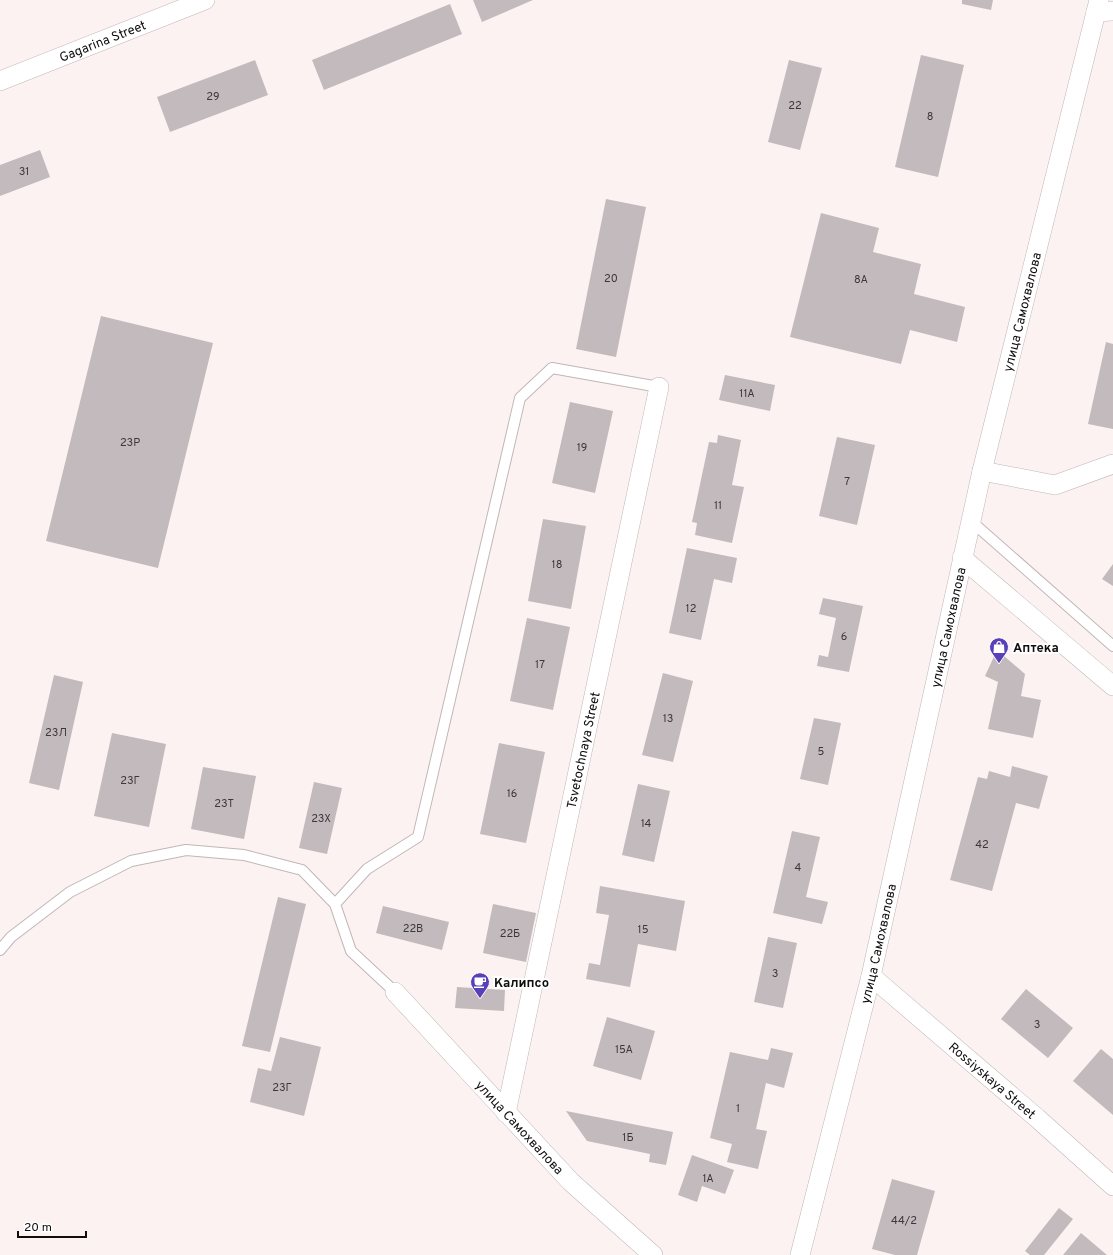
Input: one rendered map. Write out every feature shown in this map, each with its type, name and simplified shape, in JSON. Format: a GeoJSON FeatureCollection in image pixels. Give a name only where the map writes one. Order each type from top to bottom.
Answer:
{"type":"FeatureCollection","features":[{"type":"Feature","properties":{"kind":"street","name":"Gagarina Street"},"geometry":{"type":"LineString","coordinates":[[0,81],[205,0]]}},
{"type":"Feature","properties":{"kind":"street","name":"улица Самохвалова"},"geometry":{"type":"LineString","coordinates":[[800,1255],[871,976],[982,471],[1103,8]]}},
{"type":"Feature","properties":{"kind":"street","name":"Tsvetochnaya Street"},"geometry":{"type":"LineString","coordinates":[[506,1112],[659,387]]}},
{"type":"Feature","properties":{"kind":"street"},"geometry":{"type":"LineString","coordinates":[[982,471],[1055,485],[1113,464]]}},
{"type":"Feature","properties":{"kind":"street"},"geometry":{"type":"LineString","coordinates":[[962,558],[1113,686]]}},
{"type":"Feature","properties":{"kind":"street","name":"Rossiyskaya Street"},"geometry":{"type":"LineString","coordinates":[[871,976],[1037,1118],[1113,1186]]}},
{"type":"Feature","properties":{"kind":"street","name":"улица Самохвалова"},"geometry":{"type":"LineString","coordinates":[[395,992],[572,1182],[653,1255]]}},
{"type":"Feature","properties":{"kind":"lane"},"geometry":{"type":"LineString","coordinates":[[335,904],[367,869],[418,837],[520,398],[552,368],[659,387]]}},
{"type":"Feature","properties":{"kind":"lane"},"geometry":{"type":"LineString","coordinates":[[971,521],[1113,646]]}},
{"type":"Feature","properties":{"kind":"lane"},"geometry":{"type":"LineString","coordinates":[[0,950],[11,938],[70,892],[131,861],[186,850],[244,855],[302,870],[335,904],[351,951],[395,992]]}},
{"type":"Feature","properties":{"kind":"building"},"geometry":{"type":"Polygon","coordinates":[[[473,0],[533,0],[482,22],[473,0]]]}},
{"type":"Feature","properties":{"kind":"building"},"geometry":{"type":"Polygon","coordinates":[[[962,0],[993,0],[991,10],[962,4],[962,0]]]}},
{"type":"Feature","properties":{"kind":"building"},"geometry":{"type":"Polygon","coordinates":[[[450,4],[462,34],[324,90],[312,60],[450,4]]]}},
{"type":"Feature","properties":{"kind":"building"},"geometry":{"type":"Polygon","coordinates":[[[921,55],[964,65],[938,177],[895,167],[921,55]]]}},
{"type":"Feature","properties":{"kind":"building"},"geometry":{"type":"Polygon","coordinates":[[[255,60],[268,95],[170,132],[157,97],[255,60]]]}},
{"type":"Feature","properties":{"kind":"building"},"geometry":{"type":"Polygon","coordinates":[[[789,60],[822,68],[800,150],[768,142],[789,60]]]}},
{"type":"Feature","properties":{"kind":"building"},"geometry":{"type":"Polygon","coordinates":[[[40,150],[50,177],[0,196],[0,165],[40,150]]]}},
{"type":"Feature","properties":{"kind":"building"},"geometry":{"type":"Polygon","coordinates":[[[606,199],[646,207],[616,357],[576,349],[606,199]]]}},
{"type":"Feature","properties":{"kind":"building"},"geometry":{"type":"Polygon","coordinates":[[[821,213],[879,228],[873,252],[921,264],[914,294],[965,307],[957,342],[910,330],[901,364],[790,337],[821,213]]]}},
{"type":"Feature","properties":{"kind":"building"},"geometry":{"type":"Polygon","coordinates":[[[101,316],[213,343],[158,568],[46,541],[101,316]]]}},
{"type":"Feature","properties":{"kind":"building"},"geometry":{"type":"Polygon","coordinates":[[[1106,342],[1113,344],[1113,429],[1088,424],[1106,342]]]}},
{"type":"Feature","properties":{"kind":"building"},"geometry":{"type":"Polygon","coordinates":[[[725,375],[775,385],[770,411],[719,400],[725,375]]]}},
{"type":"Feature","properties":{"kind":"building"},"geometry":{"type":"Polygon","coordinates":[[[570,402],[613,411],[595,493],[552,483],[570,402]]]}},
{"type":"Feature","properties":{"kind":"building"},"geometry":{"type":"Polygon","coordinates":[[[718,435],[741,440],[732,485],[744,487],[732,543],[695,535],[697,523],[692,522],[709,442],[717,443],[718,435]]]}},
{"type":"Feature","properties":{"kind":"building"},"geometry":{"type":"Polygon","coordinates":[[[837,437],[875,445],[857,525],[819,516],[837,437]]]}},
{"type":"Feature","properties":{"kind":"building"},"geometry":{"type":"Polygon","coordinates":[[[543,519],[586,526],[571,609],[528,601],[543,519]]]}},
{"type":"Feature","properties":{"kind":"building"},"geometry":{"type":"Polygon","coordinates":[[[687,548],[737,558],[732,583],[714,579],[701,640],[669,633],[687,548]]]}},
{"type":"Feature","properties":{"kind":"building"},"geometry":{"type":"Polygon","coordinates":[[[1113,564],[1113,586],[1102,579],[1113,564]]]}},
{"type":"Feature","properties":{"kind":"building"},"geometry":{"type":"Polygon","coordinates":[[[823,598],[863,606],[849,672],[817,666],[819,655],[828,657],[836,618],[819,614],[823,598]]]}},
{"type":"Feature","properties":{"kind":"building"},"geometry":{"type":"Polygon","coordinates":[[[527,618],[570,627],[553,710],[510,701],[527,618]]]}},
{"type":"Feature","properties":{"kind":"building"},"geometry":{"type":"Polygon","coordinates":[[[997,650],[1025,674],[1021,696],[1041,700],[1033,738],[988,729],[998,682],[985,676],[997,650]]]}},
{"type":"Feature","properties":{"kind":"building"},"geometry":{"type":"Polygon","coordinates":[[[663,673],[693,681],[673,762],[642,755],[663,673]]]}},
{"type":"Feature","properties":{"kind":"building"},"geometry":{"type":"Polygon","coordinates":[[[54,675],[83,682],[59,790],[29,783],[54,675]]]}},
{"type":"Feature","properties":{"kind":"building"},"geometry":{"type":"Polygon","coordinates":[[[814,718],[841,723],[828,785],[800,779],[814,718]]]}},
{"type":"Feature","properties":{"kind":"building"},"geometry":{"type":"Polygon","coordinates":[[[112,733],[166,744],[149,827],[94,816],[112,733]]]}},
{"type":"Feature","properties":{"kind":"building"},"geometry":{"type":"Polygon","coordinates":[[[499,743],[545,752],[526,843],[480,834],[499,743]]]}},
{"type":"Feature","properties":{"kind":"building"},"geometry":{"type":"Polygon","coordinates":[[[1012,766],[1048,776],[1039,809],[1016,803],[992,891],[950,880],[978,777],[987,779],[989,771],[1010,777],[1012,766]]]}},
{"type":"Feature","properties":{"kind":"building"},"geometry":{"type":"Polygon","coordinates":[[[203,767],[256,776],[244,839],[191,829],[203,767]]]}},
{"type":"Feature","properties":{"kind":"building"},"geometry":{"type":"Polygon","coordinates":[[[314,782],[342,788],[327,854],[299,848],[314,782]]]}},
{"type":"Feature","properties":{"kind":"building"},"geometry":{"type":"Polygon","coordinates":[[[638,784],[670,791],[654,862],[622,855],[638,784]]]}},
{"type":"Feature","properties":{"kind":"building"},"geometry":{"type":"Polygon","coordinates":[[[792,831],[820,837],[806,897],[828,902],[822,924],[773,913],[792,831]]]}},
{"type":"Feature","properties":{"kind":"building"},"geometry":{"type":"Polygon","coordinates":[[[600,886],[685,901],[676,951],[638,944],[630,987],[586,979],[589,963],[600,965],[609,915],[596,913],[600,886]]]}},
{"type":"Feature","properties":{"kind":"building"},"geometry":{"type":"Polygon","coordinates":[[[278,897],[306,904],[270,1052],[242,1046],[278,897]]]}},
{"type":"Feature","properties":{"kind":"building"},"geometry":{"type":"Polygon","coordinates":[[[493,904],[536,913],[526,962],[483,953],[493,904]]]}},
{"type":"Feature","properties":{"kind":"building"},"geometry":{"type":"Polygon","coordinates":[[[383,906],[449,922],[442,950],[376,933],[383,906]]]}},
{"type":"Feature","properties":{"kind":"building"},"geometry":{"type":"Polygon","coordinates":[[[768,937],[797,943],[783,1008],[754,1002],[768,937]]]}},
{"type":"Feature","properties":{"kind":"building","name":"Калипсо"},"geometry":{"type":"Polygon","coordinates":[[[457,987],[505,990],[504,1011],[455,1008],[457,987]]]}},
{"type":"Feature","properties":{"kind":"building"},"geometry":{"type":"Polygon","coordinates":[[[1026,989],[1073,1028],[1048,1058],[1001,1019],[1026,989]]]}},
{"type":"Feature","properties":{"kind":"building"},"geometry":{"type":"Polygon","coordinates":[[[607,1017],[655,1031],[641,1080],[593,1066],[607,1017]]]}},
{"type":"Feature","properties":{"kind":"building"},"geometry":{"type":"Polygon","coordinates":[[[280,1037],[321,1047],[304,1116],[250,1102],[258,1068],[271,1071],[280,1037]]]}},
{"type":"Feature","properties":{"kind":"building"},"geometry":{"type":"Polygon","coordinates":[[[771,1048],[793,1053],[784,1088],[766,1083],[756,1129],[767,1131],[758,1169],[727,1162],[732,1144],[710,1138],[730,1052],[768,1060],[771,1048]]]}},
{"type":"Feature","properties":{"kind":"building"},"geometry":{"type":"Polygon","coordinates":[[[1101,1049],[1113,1059],[1113,1115],[1073,1081],[1101,1049]]]}},
{"type":"Feature","properties":{"kind":"building"},"geometry":{"type":"Polygon","coordinates":[[[566,1111],[673,1132],[666,1165],[649,1162],[650,1154],[587,1141],[566,1111]]]}},
{"type":"Feature","properties":{"kind":"building"},"geometry":{"type":"Polygon","coordinates":[[[692,1155],[734,1170],[725,1194],[702,1186],[697,1202],[678,1195],[692,1155]]]}},
{"type":"Feature","properties":{"kind":"building"},"geometry":{"type":"Polygon","coordinates":[[[892,1179],[935,1191],[917,1255],[895,1255],[872,1249],[892,1179]]]}},
{"type":"Feature","properties":{"kind":"building"},"geometry":{"type":"Polygon","coordinates":[[[1059,1208],[1073,1219],[1044,1255],[1030,1255],[1025,1251],[1059,1208]]]}},
{"type":"Feature","properties":{"kind":"building"},"geometry":{"type":"Polygon","coordinates":[[[1081,1233],[1107,1255],[1063,1255],[1081,1233]]]}},
{"type":"Feature","properties":{"kind":"place","name":"Аптека"},"geometry":{"type":"Point","coordinates":[999,664]}},
{"type":"Feature","properties":{"kind":"place","name":"Калипсо"},"geometry":{"type":"Point","coordinates":[480,999]}}]}
